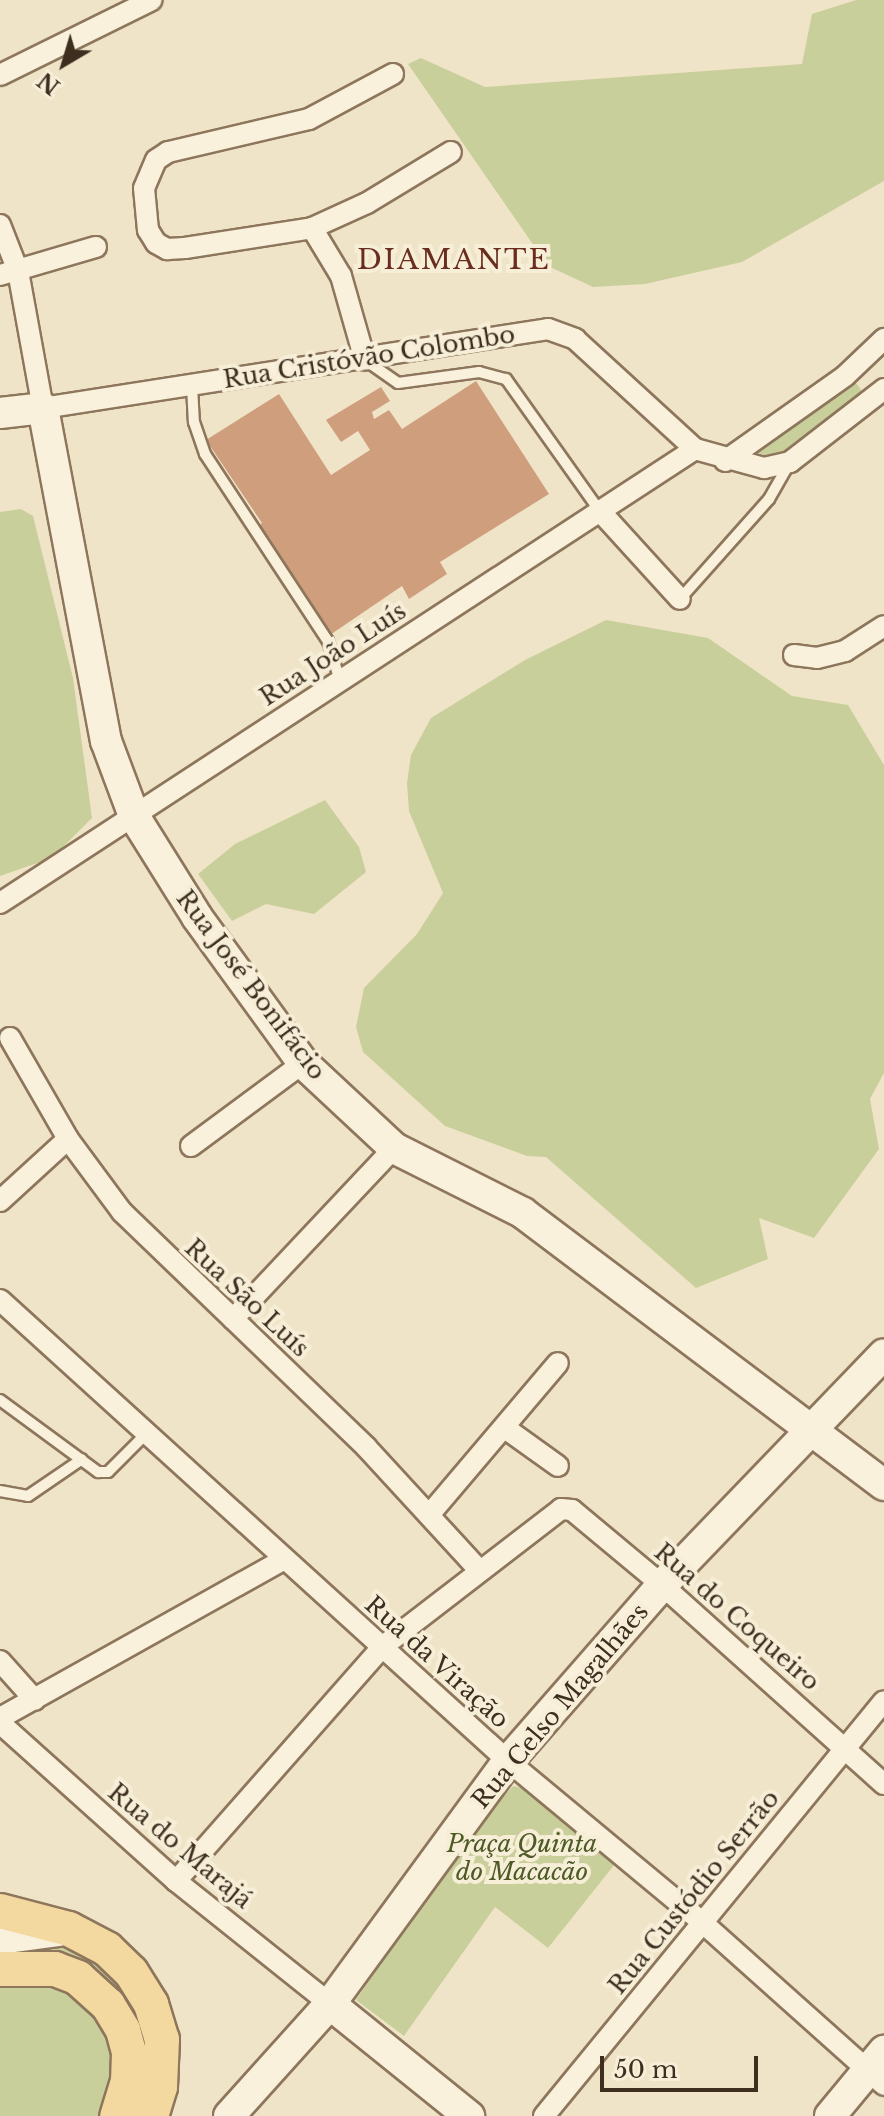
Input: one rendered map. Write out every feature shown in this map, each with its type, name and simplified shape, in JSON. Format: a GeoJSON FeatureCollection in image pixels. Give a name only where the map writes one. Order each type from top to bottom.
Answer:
{"type":"FeatureCollection","features":[{"type":"Feature","properties":{"kind":"main road"},"geometry":{"type":"LineString","coordinates":[[0,1911],[88,1938],[131,1972],[158,2022],[162,2071],[151,2116]]}},
{"type":"Feature","properties":{"kind":"main road"},"geometry":{"type":"LineString","coordinates":[[0,1969],[33,1965],[67,1973],[108,2005],[123,2030],[129,2053],[128,2081],[117,2116]]}},
{"type":"Feature","properties":{"kind":"street"},"geometry":{"type":"LineString","coordinates":[[0,75],[152,0]]}},
{"type":"Feature","properties":{"kind":"street"},"geometry":{"type":"LineString","coordinates":[[393,74],[309,119],[168,152],[148,173],[148,230],[167,249],[312,228],[367,203],[451,152]]}},
{"type":"Feature","properties":{"kind":"street"},"geometry":{"type":"LineString","coordinates":[[0,225],[43,408]]}},
{"type":"Feature","properties":{"kind":"street"},"geometry":{"type":"LineString","coordinates":[[312,228],[341,276],[365,360]]}},
{"type":"Feature","properties":{"kind":"street"},"geometry":{"type":"LineString","coordinates":[[9,273],[96,247]]}},
{"type":"Feature","properties":{"kind":"street","name":"Rua Cristóvão Colombo"},"geometry":{"type":"LineString","coordinates":[[0,413],[365,360],[535,330],[560,332],[575,339],[695,449]]}},
{"type":"Feature","properties":{"kind":"street"},"geometry":{"type":"LineString","coordinates":[[725,461],[861,363],[884,339]]}},
{"type":"Feature","properties":{"kind":"street"},"geometry":{"type":"LineString","coordinates":[[695,449],[725,461],[764,468],[790,462],[881,390],[861,363]]}},
{"type":"Feature","properties":{"kind":"street","name":"Rua José Bonifácio"},"geometry":{"type":"LineString","coordinates":[[43,408],[106,741],[134,816],[197,917],[303,1063],[394,1148],[523,1213],[884,1485]]}},
{"type":"Feature","properties":{"kind":"street","name":"Rua João Luís"},"geometry":{"type":"LineString","coordinates":[[0,903],[695,449]]}},
{"type":"Feature","properties":{"kind":"street"},"geometry":{"type":"LineString","coordinates":[[599,510],[680,599]]}},
{"type":"Feature","properties":{"kind":"street"},"geometry":{"type":"LineString","coordinates":[[794,655],[817,658],[845,651],[884,626]]}},
{"type":"Feature","properties":{"kind":"street","name":"Rua São Luís"},"geometry":{"type":"LineString","coordinates":[[10,1038],[68,1139],[122,1212],[429,1515],[480,1571]]}},
{"type":"Feature","properties":{"kind":"street"},"geometry":{"type":"LineString","coordinates":[[191,1146],[303,1063]]}},
{"type":"Feature","properties":{"kind":"street"},"geometry":{"type":"LineString","coordinates":[[5,1187],[68,1139]]}},
{"type":"Feature","properties":{"kind":"street"},"geometry":{"type":"LineString","coordinates":[[233,1319],[394,1148]]}},
{"type":"Feature","properties":{"kind":"street","name":"Rua da Viração"},"geometry":{"type":"LineString","coordinates":[[0,1300],[508,1761],[879,2069]]}},
{"type":"Feature","properties":{"kind":"street","name":"Rua Celso Magalhães"},"geometry":{"type":"LineString","coordinates":[[229,2116],[330,2004],[508,1761],[662,1585],[884,1354]]}},
{"type":"Feature","properties":{"kind":"street"},"geometry":{"type":"LineString","coordinates":[[429,1515],[558,1363]]}},
{"type":"Feature","properties":{"kind":"street"},"geometry":{"type":"LineString","coordinates":[[505,1428],[558,1466]]}},
{"type":"Feature","properties":{"kind":"street","name":"Rua do Coqueiro"},"geometry":{"type":"LineString","coordinates":[[480,1571],[548,1515],[572,1510],[662,1585],[884,1784]]}},
{"type":"Feature","properties":{"kind":"street"},"geometry":{"type":"LineString","coordinates":[[0,1721],[284,1559]]}},
{"type":"Feature","properties":{"kind":"street"},"geometry":{"type":"LineString","coordinates":[[176,1881],[382,1647],[480,1571]]}},
{"type":"Feature","properties":{"kind":"street"},"geometry":{"type":"LineString","coordinates":[[0,1661],[35,1700]]}},
{"type":"Feature","properties":{"kind":"street","name":"Rua Custódio Serrão"},"geometry":{"type":"LineString","coordinates":[[544,2116],[884,1701]]}},
{"type":"Feature","properties":{"kind":"street","name":"Rua do Marajá"},"geometry":{"type":"LineString","coordinates":[[0,1721],[176,1881],[330,2004]]}},
{"type":"Feature","properties":{"kind":"street"},"geometry":{"type":"LineString","coordinates":[[0,1939],[37,1930],[88,1938]]}},
{"type":"Feature","properties":{"kind":"street"},"geometry":{"type":"LineString","coordinates":[[330,2004],[469,2116]]}},
{"type":"Feature","properties":{"kind":"street"},"geometry":{"type":"LineString","coordinates":[[830,2116],[879,2069]]}},
{"type":"Feature","properties":{"kind":"lane"},"geometry":{"type":"LineString","coordinates":[[365,360],[398,383],[479,372],[506,379],[599,510]]}},
{"type":"Feature","properties":{"kind":"lane"},"geometry":{"type":"LineString","coordinates":[[192,386],[194,422],[205,454],[328,641],[340,681]]}},
{"type":"Feature","properties":{"kind":"lane"},"geometry":{"type":"LineString","coordinates":[[680,599],[769,499],[790,462]]}},
{"type":"Feature","properties":{"kind":"lane"},"geometry":{"type":"LineString","coordinates":[[0,1400],[105,1473],[146,1434]]}},
{"type":"Feature","properties":{"kind":"lane"},"geometry":{"type":"LineString","coordinates":[[0,1491],[28,1496],[82,1459]]}},
{"type":"Feature","properties":{"kind":"green space"},"geometry":{"type":"Polygon","coordinates":[[[856,0],[884,0],[884,181],[742,262],[645,284],[593,287],[548,266],[408,64],[421,58],[485,87],[802,64],[812,14],[856,0]]]}},
{"type":"Feature","properties":{"kind":"green space"},"geometry":{"type":"Polygon","coordinates":[[[853,379],[865,395],[774,459],[756,452],[853,379]]]}},
{"type":"Feature","properties":{"kind":"green space"},"geometry":{"type":"Polygon","coordinates":[[[21,509],[33,516],[73,678],[92,818],[52,858],[0,876],[0,512],[21,509]]]}},
{"type":"Feature","properties":{"kind":"green space"},"geometry":{"type":"Polygon","coordinates":[[[606,620],[708,638],[792,696],[848,705],[884,765],[884,1073],[870,1099],[879,1149],[814,1238],[759,1218],[768,1259],[696,1288],[546,1157],[527,1156],[445,1126],[363,1052],[356,1027],[364,988],[417,934],[443,893],[409,811],[407,783],[411,755],[431,718],[525,660],[606,620]]]}},
{"type":"Feature","properties":{"kind":"green space"},"geometry":{"type":"Polygon","coordinates":[[[325,800],[359,847],[366,872],[314,914],[266,904],[232,921],[198,874],[235,844],[325,800]]]}},
{"type":"Feature","properties":{"kind":"green space","name":"Praça Quinta do Macacão"},"geometry":{"type":"Polygon","coordinates":[[[513,1786],[528,1789],[615,1864],[548,1948],[495,1907],[404,2036],[356,2000],[473,1829],[513,1786]]]}},
{"type":"Feature","properties":{"kind":"green space"},"geometry":{"type":"Polygon","coordinates":[[[67,1941],[114,1967],[146,2017],[151,2067],[119,2000],[0,1962],[15,1946],[67,1941]]]}},
{"type":"Feature","properties":{"kind":"green space"},"geometry":{"type":"Polygon","coordinates":[[[9,1983],[58,1984],[86,2003],[107,2030],[117,2063],[108,2116],[0,2116],[0,1986],[9,1983]]]}},
{"type":"Feature","properties":{"kind":"building"},"geometry":{"type":"Polygon","coordinates":[[[476,381],[549,494],[440,562],[447,574],[409,599],[402,586],[327,637],[257,527],[262,523],[206,440],[279,394],[331,475],[370,450],[358,431],[341,442],[326,420],[381,387],[390,401],[372,412],[374,419],[389,410],[402,429],[476,381]]]}},
{"type":"Feature","properties":{"kind":"district","name":"DIAMANTE"},"geometry":{"type":"Point","coordinates":[454,260]}}]}
